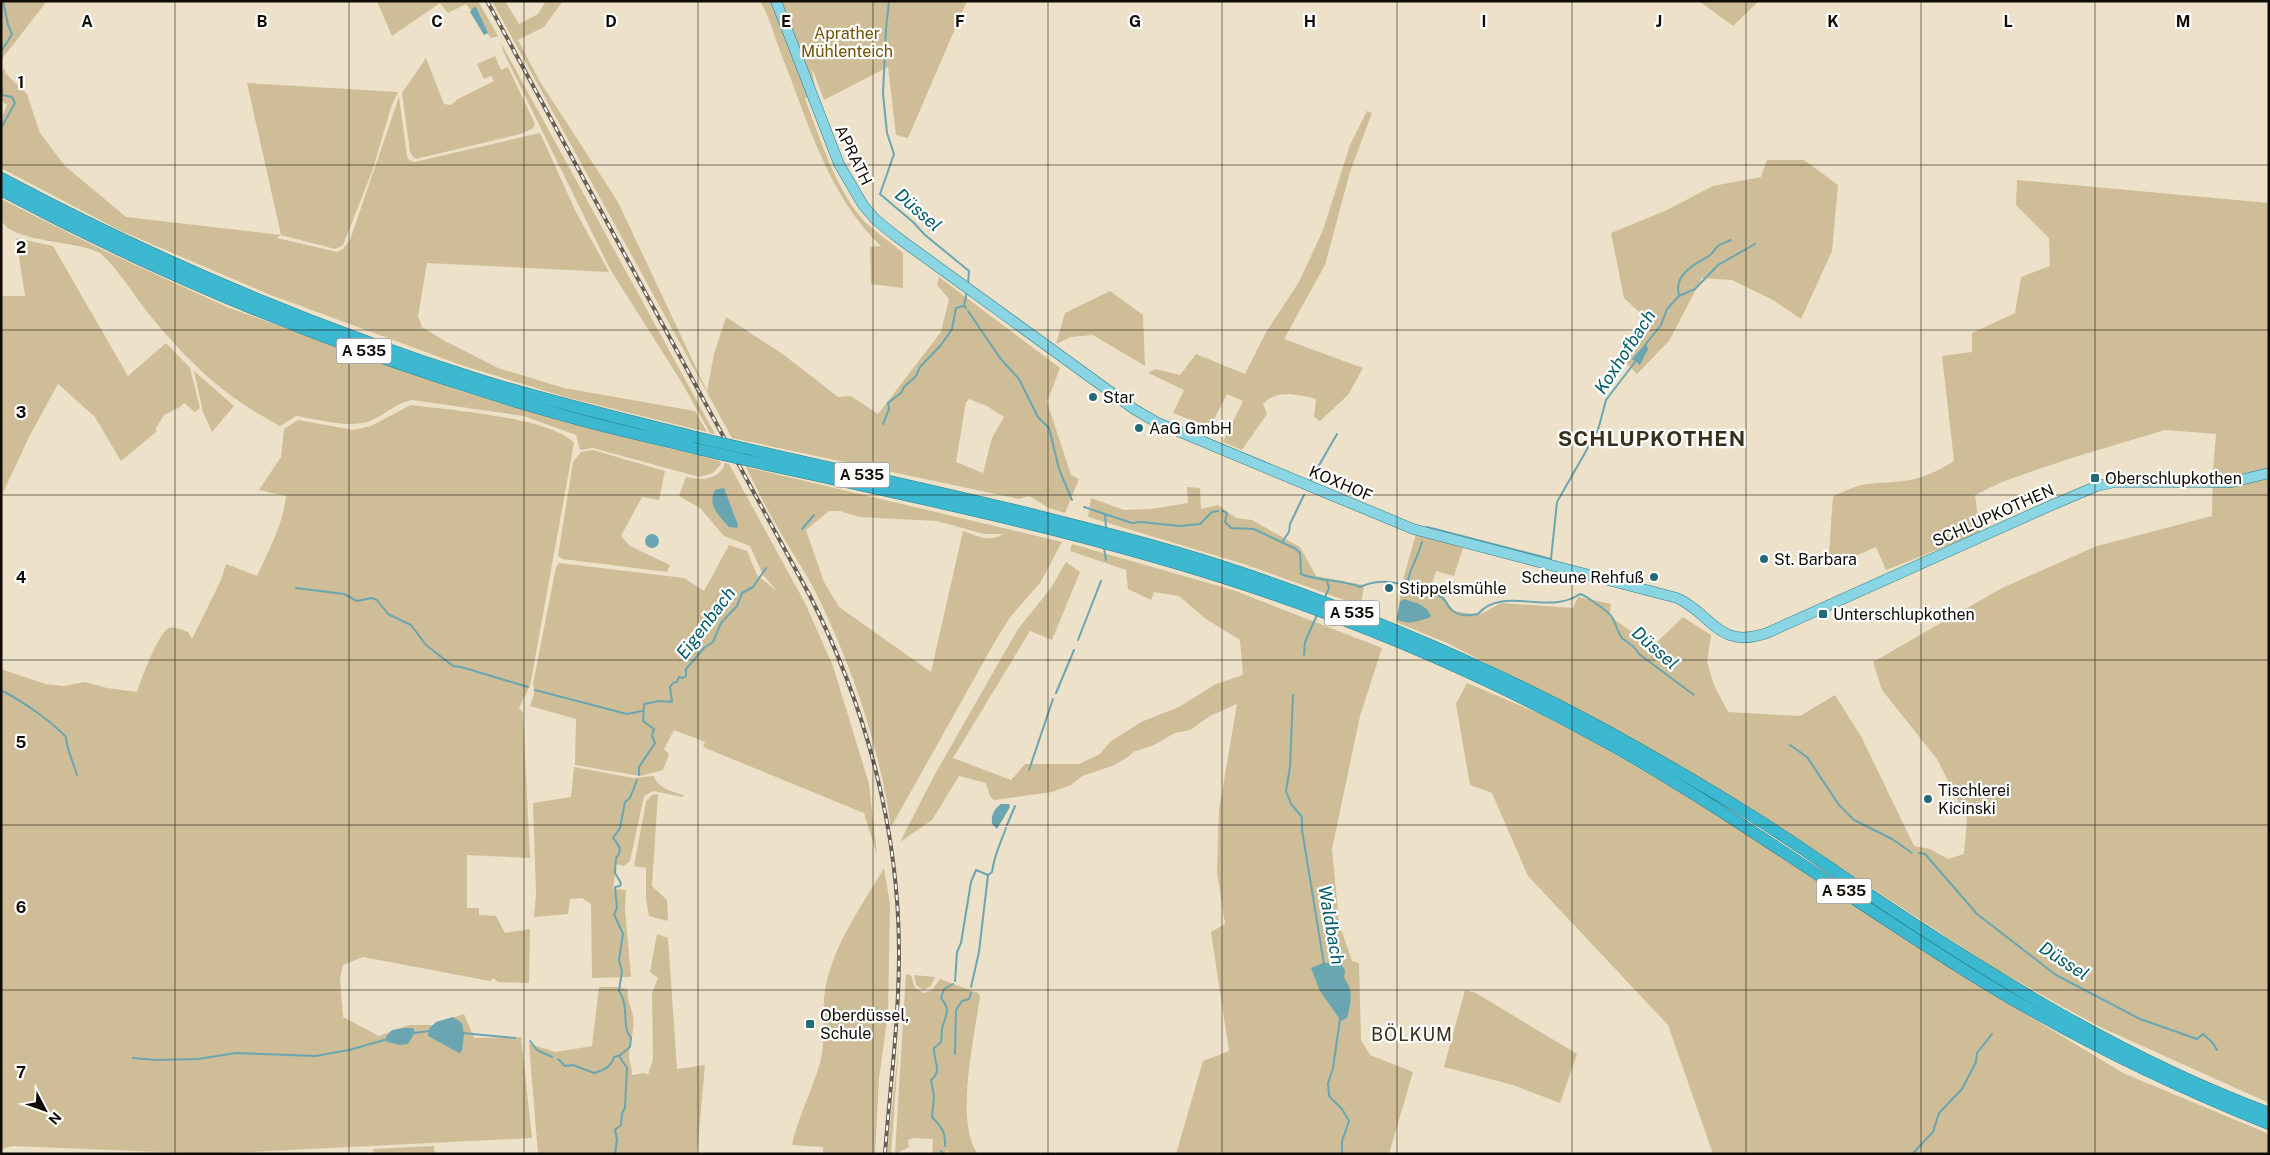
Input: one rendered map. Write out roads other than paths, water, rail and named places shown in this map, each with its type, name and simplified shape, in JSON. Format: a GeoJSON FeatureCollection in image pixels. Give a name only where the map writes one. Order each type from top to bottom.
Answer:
{"type":"FeatureCollection","features":[{"type":"Feature","properties":{"kind":"highway","name":"A 535"},"geometry":{"type":"LineString","coordinates":[[1,178],[44,207],[225,297],[400,364],[574,418],[702,450],[980,507]]}},
{"type":"Feature","properties":{"kind":"highway","name":"A 535"},"geometry":{"type":"LineString","coordinates":[[1,190],[226,286],[406,355],[578,408],[980,507],[1084,537],[1190,562],[1276,590],[1423,647],[1546,698],[1673,768],[1746,812],[1869,895],[2050,1009],[2119,1046],[2269,1113]]}},
{"type":"Feature","properties":{"kind":"highway","name":"A 535"},"geometry":{"type":"LineString","coordinates":[[1423,647],[1543,708],[1666,777],[1739,822],[1986,984],[2047,1020],[2161,1077],[2269,1124]]}},
{"type":"Feature","properties":{"kind":"main road","name":"APRATH"},"geometry":{"type":"LineString","coordinates":[[776,1],[830,143],[854,192],[876,220],[960,282]]}},
{"type":"Feature","properties":{"kind":"main road","name":"KOXHOF"},"geometry":{"type":"LineString","coordinates":[[960,282],[1134,409],[1156,422],[1412,528],[1678,598],[1688,604],[1718,630],[1730,636],[1742,638]]}},
{"type":"Feature","properties":{"kind":"main road","name":"SCHLUPKOTHEN"},"geometry":{"type":"LineString","coordinates":[[1742,638],[1758,636],[1773,631],[2043,508],[2097,486],[2130,480],[2232,482],[2269,473]]}},
{"type":"Feature","properties":{"kind":"water"},"geometry":{"type":"Polygon","coordinates":[[[476,7],[488,33],[484,35],[470,12],[476,7]]]}},
{"type":"Feature","properties":{"kind":"water"},"geometry":{"type":"Polygon","coordinates":[[[1646,343],[1648,349],[1640,365],[1632,359],[1646,343]]]}},
{"type":"Feature","properties":{"kind":"water"},"geometry":{"type":"Polygon","coordinates":[[[724,488],[738,525],[737,528],[729,527],[713,505],[712,501],[715,490],[724,488]]]}},
{"type":"Feature","properties":{"kind":"water"},"geometry":{"type":"Polygon","coordinates":[[[649,534],[655,534],[659,541],[655,548],[649,548],[645,544],[645,538],[649,534]]]}},
{"type":"Feature","properties":{"kind":"water"},"geometry":{"type":"Polygon","coordinates":[[[1404,599],[1423,606],[1431,616],[1413,622],[1397,619],[1400,602],[1404,599]]]}},
{"type":"Feature","properties":{"kind":"water"},"geometry":{"type":"Polygon","coordinates":[[[1001,804],[1009,804],[1010,807],[997,829],[992,824],[992,818],[995,810],[1001,804]]]}},
{"type":"Feature","properties":{"kind":"water"},"geometry":{"type":"Polygon","coordinates":[[[1323,963],[1340,963],[1345,970],[1344,978],[1349,987],[1350,1002],[1347,1018],[1341,1021],[1320,991],[1311,968],[1323,963]]]}},
{"type":"Feature","properties":{"kind":"water"},"geometry":{"type":"Polygon","coordinates":[[[453,1017],[462,1023],[464,1034],[462,1051],[459,1053],[428,1036],[429,1029],[436,1022],[453,1017]]]}},
{"type":"Feature","properties":{"kind":"water"},"geometry":{"type":"Polygon","coordinates":[[[413,1028],[415,1032],[408,1044],[400,1045],[387,1042],[386,1037],[392,1030],[413,1028]]]}},
{"type":"Feature","properties":{"kind":"waterway"},"geometry":{"type":"LineString","coordinates":[[1,52],[12,34],[3,1]]}},
{"type":"Feature","properties":{"kind":"waterway","name":"Düssel"},"geometry":{"type":"LineString","coordinates":[[889,1],[883,94],[887,133],[894,154],[880,194],[913,222],[925,235],[969,271],[968,284]]}},
{"type":"Feature","properties":{"kind":"waterway"},"geometry":{"type":"LineString","coordinates":[[1,85],[2,95],[12,97],[15,103],[1,128]]}},
{"type":"Feature","properties":{"kind":"waterway"},"geometry":{"type":"LineString","coordinates":[[1679,295],[1678,288],[1682,276],[1709,256],[1718,246],[1731,240]]}},
{"type":"Feature","properties":{"kind":"waterway","name":"Koxhofbach"},"geometry":{"type":"LineString","coordinates":[[1645,345],[1661,325],[1667,309],[1679,296],[1695,289],[1718,265],[1755,244]]}},
{"type":"Feature","properties":{"kind":"waterway","name":"Düssel"},"geometry":{"type":"LineString","coordinates":[[966,308],[964,306],[967,291]]}},
{"type":"Feature","properties":{"kind":"waterway","name":"Eigenbach"},"geometry":{"type":"LineString","coordinates":[[883,424],[889,409],[888,403],[901,393],[904,387],[916,376],[920,367],[941,345],[952,329],[956,308],[963,306]]}},
{"type":"Feature","properties":{"kind":"waterway","name":"Düssel"},"geometry":{"type":"LineString","coordinates":[[968,311],[1000,358],[1019,379],[1038,417],[1049,428],[1059,469],[1072,500]]}},
{"type":"Feature","properties":{"kind":"waterway","name":"Koxhofbach"},"geometry":{"type":"LineString","coordinates":[[1427,527],[1551,559],[1557,502],[1598,430],[1606,400],[1635,362]]}},
{"type":"Feature","properties":{"kind":"waterway"},"geometry":{"type":"LineString","coordinates":[[1310,481],[1337,434]]}},
{"type":"Feature","properties":{"kind":"waterway"},"geometry":{"type":"LineString","coordinates":[[1282,542],[1289,532],[1290,524],[1304,495]]}},
{"type":"Feature","properties":{"kind":"waterway","name":"Düssel"},"geometry":{"type":"LineString","coordinates":[[1084,507],[1132,523],[1141,522],[1180,526],[1200,524],[1212,512],[1218,511]]}},
{"type":"Feature","properties":{"kind":"waterway","name":"Düssel"},"geometry":{"type":"LineString","coordinates":[[1223,511],[1227,513],[1225,522],[1231,528],[1254,529],[1296,549],[1300,553],[1301,574],[1360,587],[1376,582],[1392,582],[1408,586],[1441,597],[1455,613],[1462,615],[1478,614],[1488,606],[1500,602],[1554,602],[1568,600],[1580,594],[1592,600],[1610,615],[1622,638],[1639,654],[1694,695]]}},
{"type":"Feature","properties":{"kind":"waterway"},"geometry":{"type":"LineString","coordinates":[[1105,514],[1106,528]]}},
{"type":"Feature","properties":{"kind":"waterway","name":"Eigenbach"},"geometry":{"type":"LineString","coordinates":[[802,529],[814,515]]}},
{"type":"Feature","properties":{"kind":"waterway","name":"Koxhofbach"},"geometry":{"type":"LineString","coordinates":[[1407,585],[1422,542]]}},
{"type":"Feature","properties":{"kind":"waterway"},"geometry":{"type":"LineString","coordinates":[[1104,548],[1106,560]]}},
{"type":"Feature","properties":{"kind":"waterway","name":"Eigenbach"},"geometry":{"type":"LineString","coordinates":[[639,775],[639,767],[655,743],[652,736],[654,729],[643,721],[644,704],[659,701],[672,702],[670,687],[673,683],[677,682],[679,677],[683,678],[686,676],[686,669],[704,648],[713,642],[721,623],[737,606],[742,593],[753,587],[766,568]]}},
{"type":"Feature","properties":{"kind":"waterway"},"geometry":{"type":"LineString","coordinates":[[1078,640],[1101,581]]}},
{"type":"Feature","properties":{"kind":"waterway","name":"Waldbach"},"geometry":{"type":"LineString","coordinates":[[1325,597],[1329,588],[1327,581]]}},
{"type":"Feature","properties":{"kind":"waterway"},"geometry":{"type":"LineString","coordinates":[[296,588],[344,594],[357,601],[372,598],[377,600],[388,614],[411,625],[426,645],[453,666],[528,687]]}},
{"type":"Feature","properties":{"kind":"waterway","name":"Waldbach"},"geometry":{"type":"LineString","coordinates":[[1304,655],[1305,642],[1317,615]]}},
{"type":"Feature","properties":{"kind":"waterway"},"geometry":{"type":"LineString","coordinates":[[1056,693],[1074,650]]}},
{"type":"Feature","properties":{"kind":"waterway"},"geometry":{"type":"LineString","coordinates":[[1,690],[35,711],[66,737],[77,775]]}},
{"type":"Feature","properties":{"kind":"waterway"},"geometry":{"type":"LineString","coordinates":[[535,690],[627,714],[642,711]]}},
{"type":"Feature","properties":{"kind":"waterway","name":"Waldbach"},"geometry":{"type":"LineString","coordinates":[[1293,695],[1290,767],[1286,791],[1291,804],[1302,817],[1302,830],[1324,964]]}},
{"type":"Feature","properties":{"kind":"waterway"},"geometry":{"type":"LineString","coordinates":[[1029,770],[1053,699]]}},
{"type":"Feature","properties":{"kind":"waterway","name":"Düssel"},"geometry":{"type":"LineString","coordinates":[[1790,745],[1807,757],[1839,805],[1854,820],[1892,839],[1912,853]]}},
{"type":"Feature","properties":{"kind":"waterway","name":"Eigenbach"},"geometry":{"type":"LineString","coordinates":[[615,1154],[617,1139],[615,1130],[621,1125],[625,1107],[627,1068],[619,1056],[630,1047],[631,1038],[626,1028],[624,1004],[619,991],[622,971],[619,960],[623,934],[614,914],[617,908],[615,887],[620,886],[621,883],[615,873],[619,848],[613,838],[620,828],[625,802],[630,798],[637,780]]}},
{"type":"Feature","properties":{"kind":"waterway"},"geometry":{"type":"LineString","coordinates":[[1007,825],[1015,806]]}},
{"type":"Feature","properties":{"kind":"waterway"},"geometry":{"type":"LineString","coordinates":[[971,987],[979,952],[988,875],[992,872],[1006,828]]}},
{"type":"Feature","properties":{"kind":"waterway","name":"Düssel"},"geometry":{"type":"LineString","coordinates":[[1919,853],[1925,854],[1977,914],[2056,975],[2140,1019],[2197,1039],[2203,1034],[2212,1042],[2217,1050]]}},
{"type":"Feature","properties":{"kind":"waterway"},"geometry":{"type":"LineString","coordinates":[[955,981],[957,952],[961,943],[971,882],[976,870],[988,875]]}},
{"type":"Feature","properties":{"kind":"waterway"},"geometry":{"type":"LineString","coordinates":[[945,1146],[945,1137],[942,1130],[932,1117],[934,1096],[931,1080],[935,1077],[937,1069],[934,1048],[941,1042],[942,1027],[947,1011],[946,1005],[941,998],[944,989],[953,984]]}},
{"type":"Feature","properties":{"kind":"waterway"},"geometry":{"type":"LineString","coordinates":[[955,1054],[956,1010],[962,1001],[969,999],[971,993]]}},
{"type":"Feature","properties":{"kind":"waterway","name":"Waldbach"},"geometry":{"type":"LineString","coordinates":[[1340,1019],[1333,1068],[1328,1083],[1329,1096],[1342,1109],[1349,1121],[1342,1141],[1342,1154]]}},
{"type":"Feature","properties":{"kind":"waterway"},"geometry":{"type":"LineString","coordinates":[[414,1033],[429,1031]]}},
{"type":"Feature","properties":{"kind":"waterway"},"geometry":{"type":"LineString","coordinates":[[462,1033],[515,1038]]}},
{"type":"Feature","properties":{"kind":"waterway"},"geometry":{"type":"LineString","coordinates":[[1912,1154],[1933,1132],[1939,1113],[1962,1089],[1976,1062],[1977,1053],[1992,1034]]}},
{"type":"Feature","properties":{"kind":"waterway"},"geometry":{"type":"LineString","coordinates":[[133,1058],[156,1060],[198,1059],[236,1053],[316,1056],[349,1050],[388,1039]]}},
{"type":"Feature","properties":{"kind":"waterway"},"geometry":{"type":"LineString","coordinates":[[530,1041],[537,1050],[552,1057]]}},
{"type":"Feature","properties":{"kind":"waterway"},"geometry":{"type":"LineString","coordinates":[[558,1059],[565,1066],[573,1065],[594,1073],[607,1068],[614,1057],[618,1056]]}},
{"type":"Feature","properties":{"kind":"waterway"},"geometry":{"type":"LineString","coordinates":[[941,1151],[944,1154]]}},
{"type":"Feature","properties":{"kind":"railway"},"geometry":{"type":"LineString","coordinates":[[487,1],[810,596],[848,681],[876,770],[886,815],[897,907],[899,953],[898,1003],[885,1154]]}},
{"type":"Feature","properties":{"kind":"place","name":"Star"},"geometry":{"type":"Point","coordinates":[1093,397]}},
{"type":"Feature","properties":{"kind":"place","name":"AaG GmbH"},"geometry":{"type":"Point","coordinates":[1139,428]}},
{"type":"Feature","properties":{"kind":"place","name":"Oberschlupkothen"},"geometry":{"type":"Point","coordinates":[2095,478]}},
{"type":"Feature","properties":{"kind":"place","name":"St. Barbara"},"geometry":{"type":"Point","coordinates":[1764,559]}},
{"type":"Feature","properties":{"kind":"place","name":"Scheune Rehfuß"},"geometry":{"type":"Point","coordinates":[1654,577]}},
{"type":"Feature","properties":{"kind":"place","name":"Stippelsmühle"},"geometry":{"type":"Point","coordinates":[1389,588]}},
{"type":"Feature","properties":{"kind":"place","name":"Unterschlupkothen"},"geometry":{"type":"Point","coordinates":[1823,614]}},
{"type":"Feature","properties":{"kind":"place","name":"Tischlerei Kicinski"},"geometry":{"type":"Point","coordinates":[1928,799]}},
{"type":"Feature","properties":{"kind":"place","name":"Oberdüssel, Schule"},"geometry":{"type":"Point","coordinates":[810,1024]}},
{"type":"Feature","properties":{"kind":"district","name":"SCHLUPKOTHEN"},"geometry":{"type":"Point","coordinates":[1652,439]}},
{"type":"Feature","properties":{"kind":"district","name":"BÖLKUM"},"geometry":{"type":"Point","coordinates":[1412,1035]}},
{"type":"Feature","properties":{"kind":"park label","name":"Aprather Mühlenteich"},"geometry":{"type":"Point","coordinates":[847,42]}}]}
